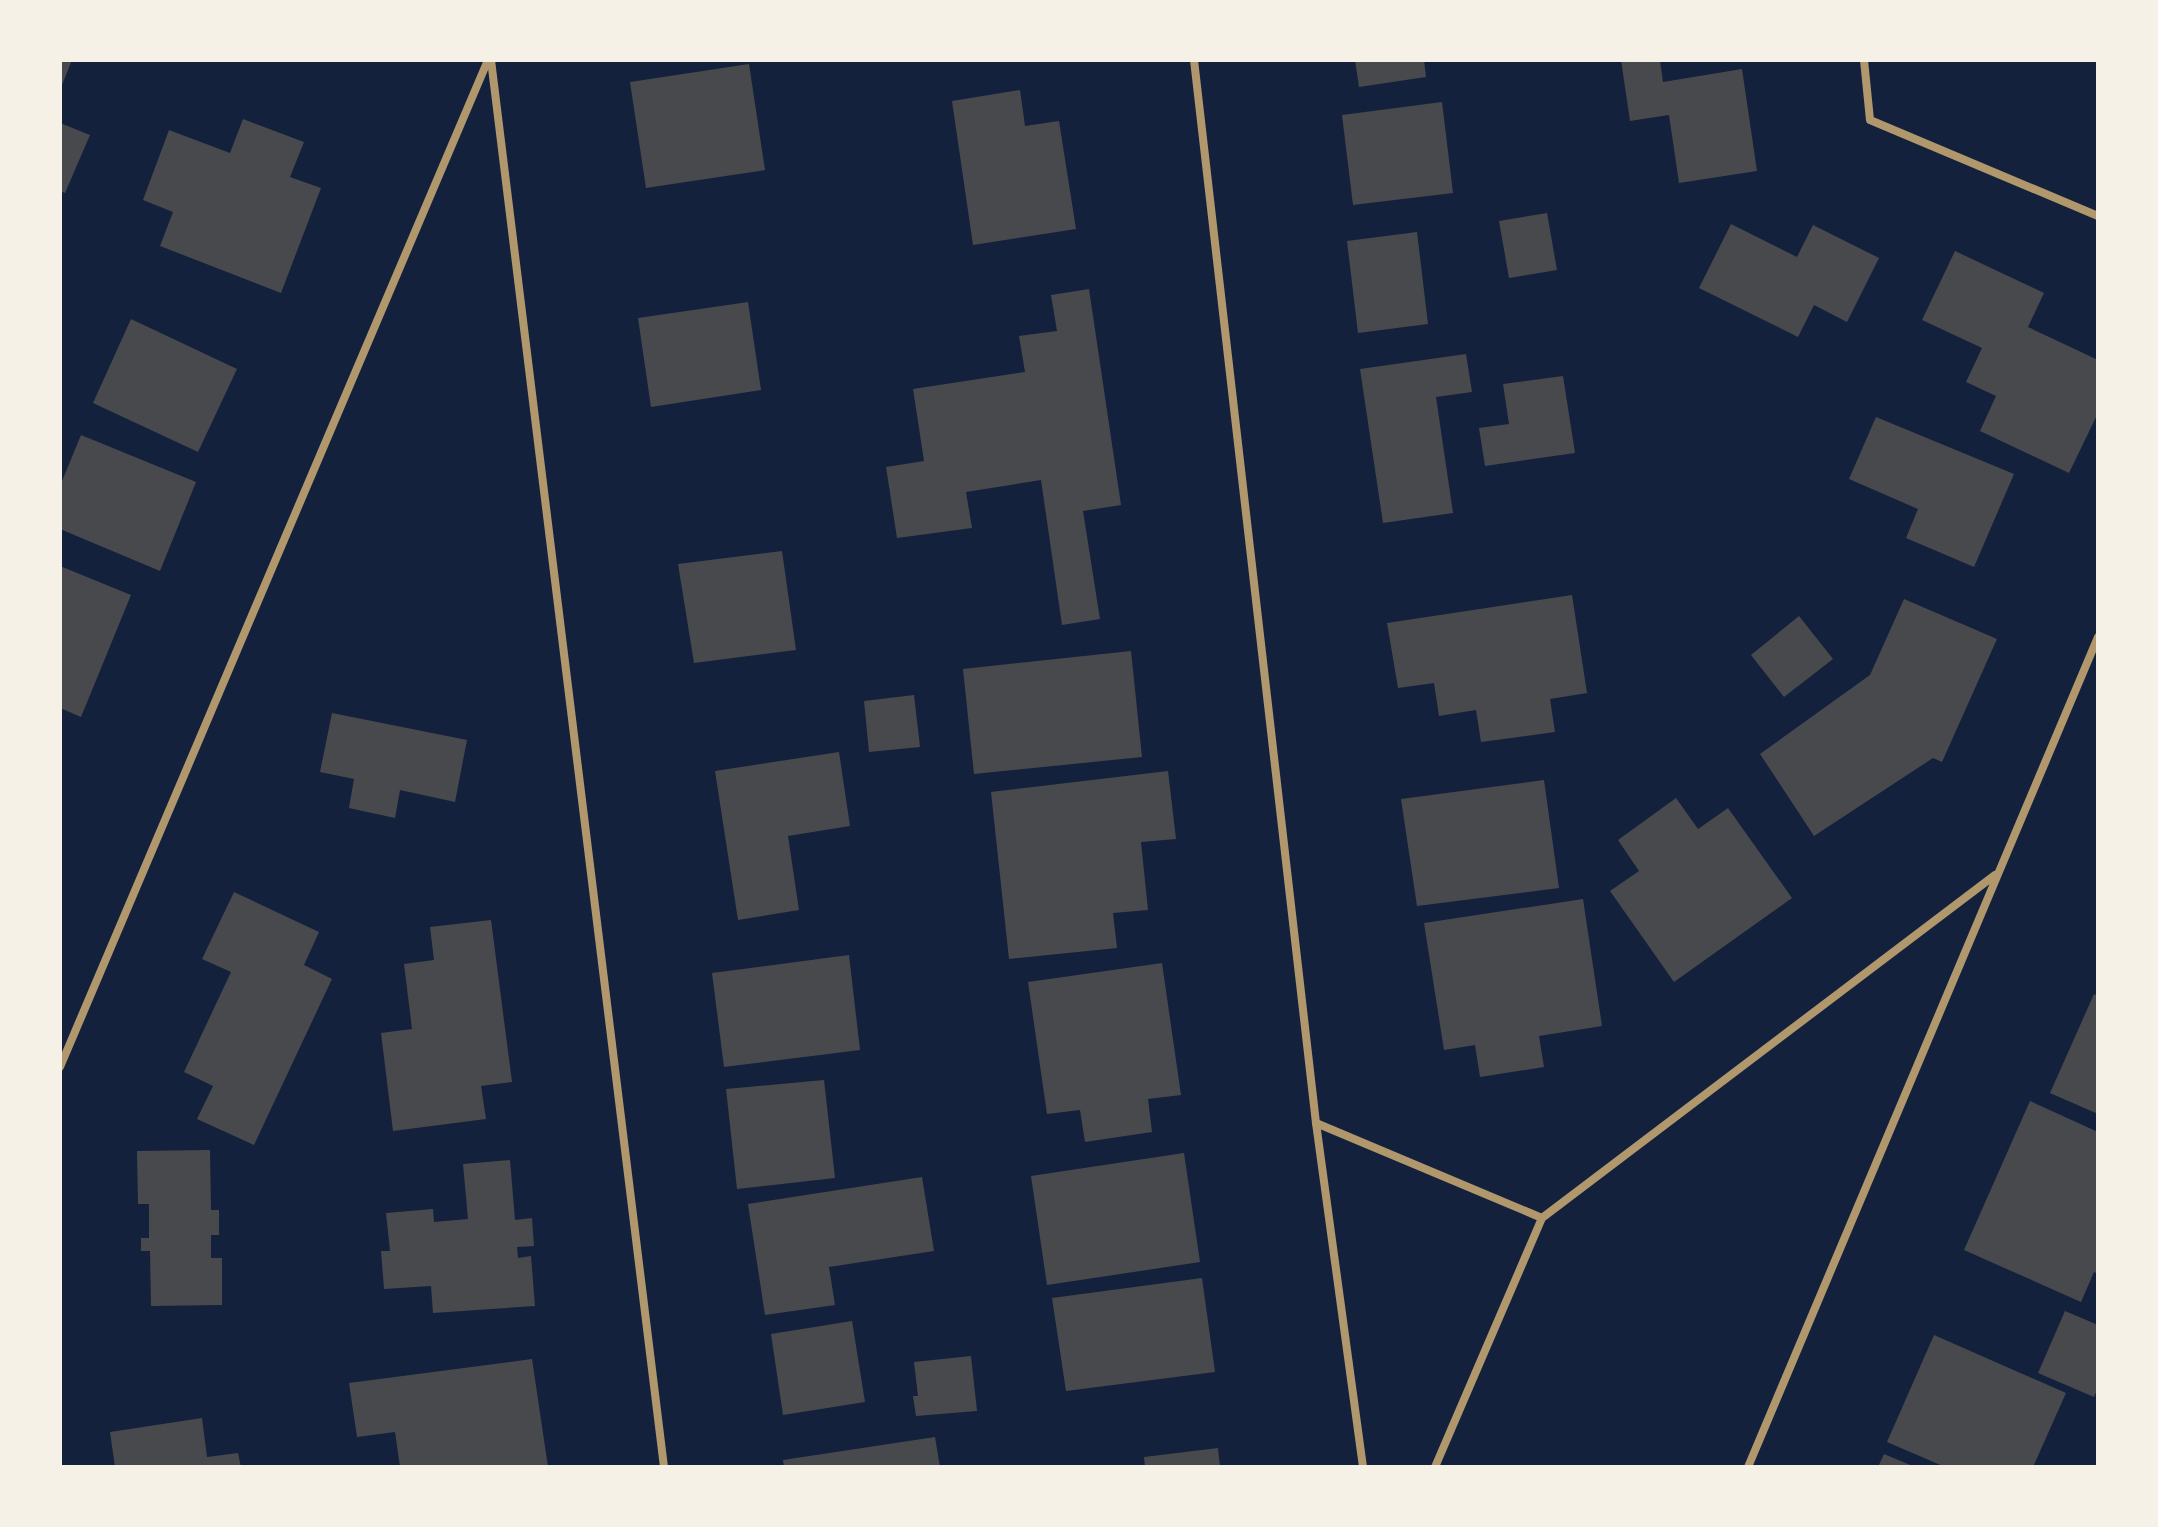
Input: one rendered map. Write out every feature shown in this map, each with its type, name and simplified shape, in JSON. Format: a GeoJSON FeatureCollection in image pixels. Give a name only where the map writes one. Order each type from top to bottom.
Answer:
{"type":"FeatureCollection","features":[{"type":"Feature","properties":{"kind":"street"},"geometry":{"type":"LineString","coordinates":[[60,1067],[490,60]]}},
{"type":"Feature","properties":{"kind":"street"},"geometry":{"type":"LineString","coordinates":[[490,60],[664,1467]]}},
{"type":"Feature","properties":{"kind":"street"},"geometry":{"type":"LineString","coordinates":[[1194,60],[1316,1123],[1363,1467]]}},
{"type":"Feature","properties":{"kind":"street"},"geometry":{"type":"LineString","coordinates":[[1864,60],[1870,120],[2098,216]]}},
{"type":"Feature","properties":{"kind":"street"},"geometry":{"type":"LineString","coordinates":[[1748,1467],[2098,637]]}},
{"type":"Feature","properties":{"kind":"street"},"geometry":{"type":"LineString","coordinates":[[1435,1467],[1542,1218],[1997,873]]}},
{"type":"Feature","properties":{"kind":"street"},"geometry":{"type":"LineString","coordinates":[[1316,1123],[1542,1218]]}},
{"type":"Feature","properties":{"kind":"building"},"geometry":{"type":"Polygon","coordinates":[[[60,60],[72,60],[60,90],[60,60]]]}},
{"type":"Feature","properties":{"kind":"building"},"geometry":{"type":"Polygon","coordinates":[[[1355,60],[1424,60],[1426,77],[1359,87],[1355,60]]]}},
{"type":"Feature","properties":{"kind":"building"},"geometry":{"type":"Polygon","coordinates":[[[1621,60],[1660,60],[1663,82],[1742,69],[1757,171],[1679,183],[1669,115],[1630,121],[1621,60]]]}},
{"type":"Feature","properties":{"kind":"building"},"geometry":{"type":"Polygon","coordinates":[[[749,64],[765,170],[646,188],[630,82],[749,64]]]}},
{"type":"Feature","properties":{"kind":"building"},"geometry":{"type":"Polygon","coordinates":[[[1020,90],[1025,126],[1059,121],[1076,229],[973,245],[952,101],[1020,90]]]}},
{"type":"Feature","properties":{"kind":"building"},"geometry":{"type":"Polygon","coordinates":[[[1442,102],[1453,193],[1353,205],[1342,115],[1442,102]]]}},
{"type":"Feature","properties":{"kind":"building"},"geometry":{"type":"Polygon","coordinates":[[[243,119],[304,142],[290,177],[321,188],[281,293],[160,246],[173,212],[143,200],[169,130],[230,153],[243,119]]]}},
{"type":"Feature","properties":{"kind":"building"},"geometry":{"type":"Polygon","coordinates":[[[60,123],[90,135],[65,193],[60,191],[60,123]]]}},
{"type":"Feature","properties":{"kind":"building"},"geometry":{"type":"Polygon","coordinates":[[[1547,213],[1557,270],[1509,278],[1499,221],[1547,213]]]}},
{"type":"Feature","properties":{"kind":"building"},"geometry":{"type":"Polygon","coordinates":[[[1731,224],[1797,257],[1813,225],[1879,258],[1847,322],[1814,305],[1798,337],[1699,288],[1731,224]]]}},
{"type":"Feature","properties":{"kind":"building"},"geometry":{"type":"Polygon","coordinates":[[[1417,232],[1428,324],[1358,333],[1347,241],[1417,232]]]}},
{"type":"Feature","properties":{"kind":"building"},"geometry":{"type":"Polygon","coordinates":[[[1955,251],[2044,293],[2028,327],[2098,360],[2098,413],[2069,473],[1980,431],[1996,396],[1966,382],[1982,348],[1922,320],[1955,251]]]}},
{"type":"Feature","properties":{"kind":"building"},"geometry":{"type":"Polygon","coordinates":[[[1089,289],[1121,505],[1083,511],[1100,619],[1062,625],[1041,480],[966,492],[972,528],[897,538],[886,467],[924,461],[913,389],[1025,372],[1019,336],[1057,331],[1051,295],[1089,289]]]}},
{"type":"Feature","properties":{"kind":"building"},"geometry":{"type":"Polygon","coordinates":[[[748,302],[761,390],[651,407],[638,318],[748,302]]]}},
{"type":"Feature","properties":{"kind":"building"},"geometry":{"type":"Polygon","coordinates":[[[131,319],[237,369],[198,452],[93,403],[131,319]]]}},
{"type":"Feature","properties":{"kind":"building"},"geometry":{"type":"Polygon","coordinates":[[[1466,354],[1472,392],[1436,397],[1453,513],[1383,523],[1360,369],[1466,354]]]}},
{"type":"Feature","properties":{"kind":"building"},"geometry":{"type":"Polygon","coordinates":[[[1563,376],[1575,453],[1485,466],[1479,428],[1509,424],[1503,384],[1563,376]]]}},
{"type":"Feature","properties":{"kind":"building"},"geometry":{"type":"Polygon","coordinates":[[[1876,417],[2014,474],[1974,567],[1906,538],[1918,509],[1849,479],[1876,417]]]}},
{"type":"Feature","properties":{"kind":"building"},"geometry":{"type":"Polygon","coordinates":[[[81,435],[196,482],[160,571],[60,529],[60,486],[81,435]]]}},
{"type":"Feature","properties":{"kind":"building"},"geometry":{"type":"Polygon","coordinates":[[[782,551],[796,650],[694,663],[678,564],[782,551]]]}},
{"type":"Feature","properties":{"kind":"building"},"geometry":{"type":"Polygon","coordinates":[[[60,566],[131,595],[81,717],[60,708],[60,566]]]}},
{"type":"Feature","properties":{"kind":"building"},"geometry":{"type":"Polygon","coordinates":[[[1572,595],[1587,693],[1550,699],[1555,732],[1481,742],[1476,710],[1439,716],[1434,683],[1398,688],[1387,623],[1572,595]]]}},
{"type":"Feature","properties":{"kind":"building"},"geometry":{"type":"Polygon","coordinates":[[[1904,599],[1997,639],[1942,762],[1933,758],[1814,836],[1760,754],[1870,675],[1904,599]]]}},
{"type":"Feature","properties":{"kind":"building"},"geometry":{"type":"Polygon","coordinates":[[[1799,616],[1833,659],[1784,697],[1751,655],[1799,616]]]}},
{"type":"Feature","properties":{"kind":"building"},"geometry":{"type":"Polygon","coordinates":[[[1131,651],[1142,757],[974,774],[963,669],[1131,651]]]}},
{"type":"Feature","properties":{"kind":"building"},"geometry":{"type":"Polygon","coordinates":[[[914,695],[920,747],[869,752],[864,701],[914,695]]]}},
{"type":"Feature","properties":{"kind":"building"},"geometry":{"type":"Polygon","coordinates":[[[332,713],[467,740],[455,802],[400,790],[395,818],[349,808],[354,779],[320,772],[332,713]]]}},
{"type":"Feature","properties":{"kind":"building"},"geometry":{"type":"Polygon","coordinates":[[[839,752],[850,826],[788,836],[799,910],[738,920],[715,771],[839,752]]]}},
{"type":"Feature","properties":{"kind":"building"},"geometry":{"type":"Polygon","coordinates":[[[1168,771],[1176,839],[1141,842],[1148,910],[1113,913],[1117,948],[1009,959],[991,792],[1168,771]]]}},
{"type":"Feature","properties":{"kind":"building"},"geometry":{"type":"Polygon","coordinates":[[[1544,780],[1559,888],[1417,906],[1401,799],[1544,780]]]}},
{"type":"Feature","properties":{"kind":"building"},"geometry":{"type":"Polygon","coordinates":[[[1676,798],[1698,829],[1728,808],[1792,898],[1674,982],[1610,891],[1639,871],[1618,840],[1676,798]]]}},
{"type":"Feature","properties":{"kind":"building"},"geometry":{"type":"Polygon","coordinates":[[[234,892],[319,932],[304,965],[332,979],[254,1145],[197,1119],[213,1086],[184,1072],[231,972],[202,959],[234,892]]]}},
{"type":"Feature","properties":{"kind":"building"},"geometry":{"type":"Polygon","coordinates":[[[1583,899],[1602,1026],[1539,1036],[1544,1067],[1480,1077],[1475,1045],[1444,1050],[1424,923],[1583,899]]]}},
{"type":"Feature","properties":{"kind":"building"},"geometry":{"type":"Polygon","coordinates":[[[491,920],[512,1082],[481,1086],[486,1119],[393,1131],[381,1033],[412,1029],[404,964],[434,960],[430,927],[491,920]]]}},
{"type":"Feature","properties":{"kind":"building"},"geometry":{"type":"Polygon","coordinates":[[[849,955],[860,1050],[724,1067],[712,973],[849,955]]]}},
{"type":"Feature","properties":{"kind":"building"},"geometry":{"type":"Polygon","coordinates":[[[1162,963],[1181,1095],[1148,1099],[1152,1132],[1085,1142],[1080,1110],[1047,1114],[1028,982],[1162,963]]]}},
{"type":"Feature","properties":{"kind":"building"},"geometry":{"type":"Polygon","coordinates":[[[2094,994],[2098,996],[2098,1114],[2050,1093],[2094,994]]]}},
{"type":"Feature","properties":{"kind":"building"},"geometry":{"type":"Polygon","coordinates":[[[824,1080],[835,1178],[737,1189],[726,1089],[824,1080]]]}},
{"type":"Feature","properties":{"kind":"building"},"geometry":{"type":"Polygon","coordinates":[[[2030,1101],[2098,1132],[2098,1274],[2094,1272],[2081,1302],[1964,1250],[2030,1101]]]}},
{"type":"Feature","properties":{"kind":"building"},"geometry":{"type":"Polygon","coordinates":[[[210,1150],[211,1210],[219,1210],[219,1235],[211,1235],[211,1258],[222,1258],[222,1305],[151,1306],[150,1251],[141,1251],[141,1238],[149,1238],[149,1204],[138,1204],[137,1151],[210,1150]]]}},
{"type":"Feature","properties":{"kind":"building"},"geometry":{"type":"Polygon","coordinates":[[[1184,1153],[1200,1262],[1047,1285],[1031,1176],[1184,1153]]]}},
{"type":"Feature","properties":{"kind":"building"},"geometry":{"type":"Polygon","coordinates":[[[510,1160],[515,1220],[532,1218],[534,1246],[517,1247],[518,1258],[531,1256],[535,1306],[433,1313],[431,1286],[384,1289],[381,1251],[390,1251],[386,1213],[433,1209],[434,1222],[468,1219],[463,1164],[510,1160]]]}},
{"type":"Feature","properties":{"kind":"building"},"geometry":{"type":"Polygon","coordinates":[[[922,1177],[934,1251],[829,1267],[835,1305],[765,1315],[748,1204],[922,1177]]]}},
{"type":"Feature","properties":{"kind":"building"},"geometry":{"type":"Polygon","coordinates":[[[1202,1278],[1215,1372],[1066,1391],[1052,1298],[1202,1278]]]}},
{"type":"Feature","properties":{"kind":"building"},"geometry":{"type":"Polygon","coordinates":[[[2065,1311],[2098,1325],[2098,1388],[2094,1397],[2038,1373],[2065,1311]]]}},
{"type":"Feature","properties":{"kind":"building"},"geometry":{"type":"Polygon","coordinates":[[[852,1321],[865,1402],[783,1415],[771,1334],[852,1321]]]}},
{"type":"Feature","properties":{"kind":"building"},"geometry":{"type":"Polygon","coordinates":[[[1934,1335],[2066,1393],[2033,1467],[1945,1467],[1887,1442],[1934,1335]]]}},
{"type":"Feature","properties":{"kind":"building"},"geometry":{"type":"Polygon","coordinates":[[[971,1356],[977,1411],[916,1416],[913,1396],[918,1396],[914,1362],[971,1356]]]}},
{"type":"Feature","properties":{"kind":"building"},"geometry":{"type":"Polygon","coordinates":[[[532,1359],[548,1467],[400,1467],[395,1432],[357,1437],[349,1383],[532,1359]]]}},
{"type":"Feature","properties":{"kind":"building"},"geometry":{"type":"Polygon","coordinates":[[[202,1418],[207,1457],[238,1453],[241,1467],[115,1467],[110,1432],[202,1418]]]}},
{"type":"Feature","properties":{"kind":"building"},"geometry":{"type":"Polygon","coordinates":[[[935,1437],[940,1467],[784,1467],[783,1460],[935,1437]]]}},
{"type":"Feature","properties":{"kind":"building"},"geometry":{"type":"Polygon","coordinates":[[[1218,1448],[1220,1467],[1145,1467],[1144,1457],[1218,1448]]]}},
{"type":"Feature","properties":{"kind":"building"},"geometry":{"type":"Polygon","coordinates":[[[1884,1454],[1915,1467],[1878,1467],[1884,1454]]]}}]}
